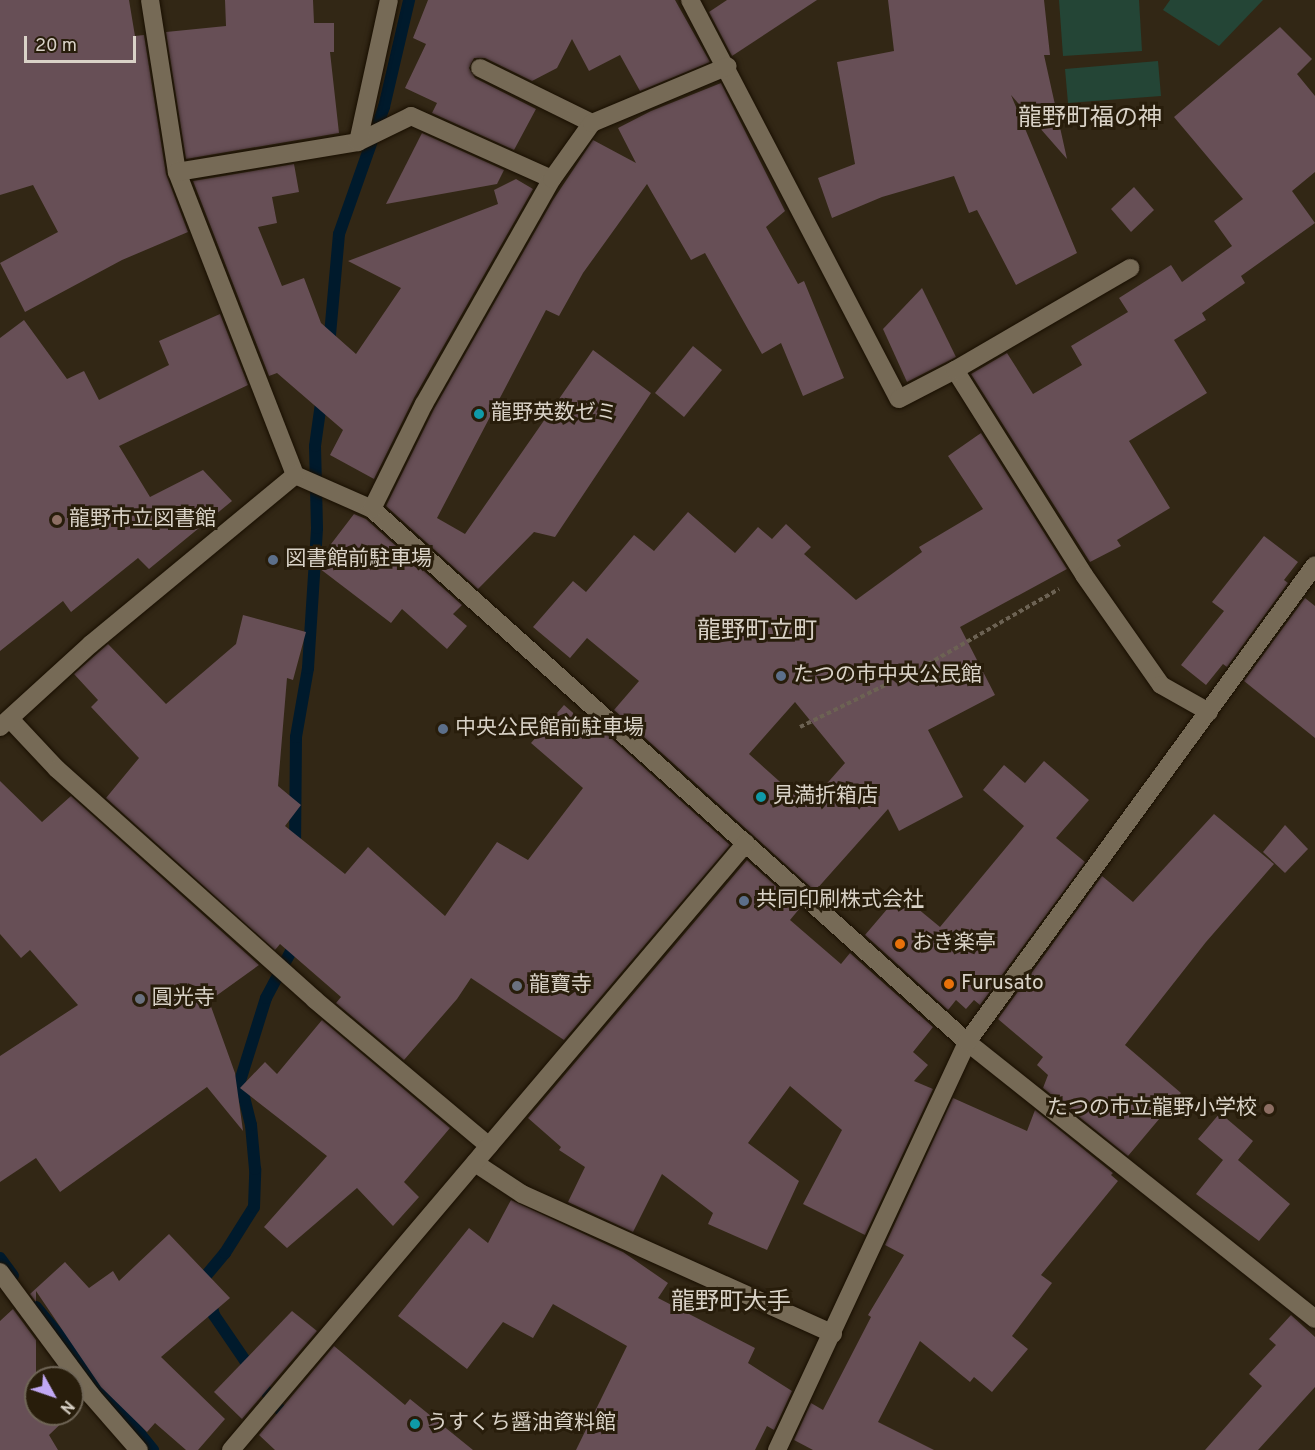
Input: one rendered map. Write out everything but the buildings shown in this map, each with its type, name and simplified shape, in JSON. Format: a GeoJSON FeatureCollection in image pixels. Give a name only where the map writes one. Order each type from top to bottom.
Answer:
{"type":"FeatureCollection","features":[{"type":"Feature","properties":{"kind":"street"},"geometry":{"type":"LineString","coordinates":[[150,0],[177,172],[295,475],[372,509],[967,1042],[1315,1319]]}},
{"type":"Feature","properties":{"kind":"street"},"geometry":{"type":"LineString","coordinates":[[358,142],[389,0]]}},
{"type":"Feature","properties":{"kind":"street"},"geometry":{"type":"LineString","coordinates":[[690,0],[728,66],[899,399],[955,370],[1130,268]]}},
{"type":"Feature","properties":{"kind":"street"},"geometry":{"type":"LineString","coordinates":[[372,509],[424,404],[552,179],[592,123],[728,66]]}},
{"type":"Feature","properties":{"kind":"street"},"geometry":{"type":"LineString","coordinates":[[480,68],[592,123]]}},
{"type":"Feature","properties":{"kind":"street"},"geometry":{"type":"LineString","coordinates":[[177,172],[358,142],[411,116],[552,179]]}},
{"type":"Feature","properties":{"kind":"street"},"geometry":{"type":"LineString","coordinates":[[955,370],[1084,575],[1161,685],[1209,712]]}},
{"type":"Feature","properties":{"kind":"street"},"geometry":{"type":"LineString","coordinates":[[295,475],[91,644],[5,723],[315,1000],[489,1146]]}},
{"type":"Feature","properties":{"kind":"street"},"geometry":{"type":"LineString","coordinates":[[777,1450],[967,1042],[1314,570]]}},
{"type":"Feature","properties":{"kind":"street"},"geometry":{"type":"LineString","coordinates":[[231,1450],[746,843]]}},
{"type":"Feature","properties":{"kind":"street"},"geometry":{"type":"LineString","coordinates":[[475,1163],[542,1204],[833,1334]]}},
{"type":"Feature","properties":{"kind":"street"},"geometry":{"type":"LineString","coordinates":[[0,1272],[91,1395],[139,1450]]}},
{"type":"Feature","properties":{"kind":"path"},"geometry":{"type":"LineString","coordinates":[[800,727],[928,664],[1084,575]]}},
{"type":"Feature","properties":{"kind":"green space"},"geometry":{"type":"Polygon","coordinates":[[[1059,0],[1139,0],[1142,51],[1063,56],[1059,0]]]}},
{"type":"Feature","properties":{"kind":"green space"},"geometry":{"type":"Polygon","coordinates":[[[1170,0],[1263,0],[1219,46],[1163,10],[1170,0]]]}},
{"type":"Feature","properties":{"kind":"green space"},"geometry":{"type":"Polygon","coordinates":[[[1158,61],[1161,96],[1068,103],[1065,69],[1158,61]]]}},
{"type":"Feature","properties":{"kind":"waterway"},"geometry":{"type":"LineString","coordinates":[[329,346],[339,234],[384,107],[409,0]]}},
{"type":"Feature","properties":{"kind":"waterway"},"geometry":{"type":"LineString","coordinates":[[295,850],[296,737],[308,668],[317,528],[315,446],[322,396]]}},
{"type":"Feature","properties":{"kind":"waterway"},"geometry":{"type":"LineString","coordinates":[[293,1420],[276,1406],[214,1315],[204,1278],[225,1253],[254,1207],[255,1169],[251,1125],[240,1081],[266,998],[297,940]]}},
{"type":"Feature","properties":{"kind":"waterway"},"geometry":{"type":"LineString","coordinates":[[0,1258],[13,1276]]}},
{"type":"Feature","properties":{"kind":"waterway"},"geometry":{"type":"LineString","coordinates":[[36,1307],[153,1450]]}},
{"type":"Feature","properties":{"kind":"place","name":"龍野英数ゼミ"},"geometry":{"type":"Point","coordinates":[479,414]}},
{"type":"Feature","properties":{"kind":"place","name":"龍野市立図書館"},"geometry":{"type":"Point","coordinates":[57,520]}},
{"type":"Feature","properties":{"kind":"place","name":"図書館前駐車場"},"geometry":{"type":"Point","coordinates":[273,560]}},
{"type":"Feature","properties":{"kind":"place","name":"たつの市中央公民館"},"geometry":{"type":"Point","coordinates":[781,676]}},
{"type":"Feature","properties":{"kind":"place","name":"中央公民館前駐車場"},"geometry":{"type":"Point","coordinates":[443,729]}},
{"type":"Feature","properties":{"kind":"place","name":"見満折箱店"},"geometry":{"type":"Point","coordinates":[761,797]}},
{"type":"Feature","properties":{"kind":"place","name":"共同印刷株式会社"},"geometry":{"type":"Point","coordinates":[744,901]}},
{"type":"Feature","properties":{"kind":"place","name":"おき楽亭"},"geometry":{"type":"Point","coordinates":[900,944]}},
{"type":"Feature","properties":{"kind":"place","name":"Furusato"},"geometry":{"type":"Point","coordinates":[949,984]}},
{"type":"Feature","properties":{"kind":"place","name":"龍寶寺"},"geometry":{"type":"Point","coordinates":[517,986]}},
{"type":"Feature","properties":{"kind":"place","name":"圓光寺"},"geometry":{"type":"Point","coordinates":[140,999]}},
{"type":"Feature","properties":{"kind":"place","name":"たつの市立龍野小学校"},"geometry":{"type":"Point","coordinates":[1269,1109]}},
{"type":"Feature","properties":{"kind":"place","name":"うすくち醤油資料館"},"geometry":{"type":"Point","coordinates":[415,1424]}},
{"type":"Feature","properties":{"kind":"district","name":"龍野町福の神"},"geometry":{"type":"Point","coordinates":[1090,120]}},
{"type":"Feature","properties":{"kind":"district","name":"龍野町立町"},"geometry":{"type":"Point","coordinates":[757,633]}},
{"type":"Feature","properties":{"kind":"district","name":"龍野町大手"},"geometry":{"type":"Point","coordinates":[731,1304]}}]}
